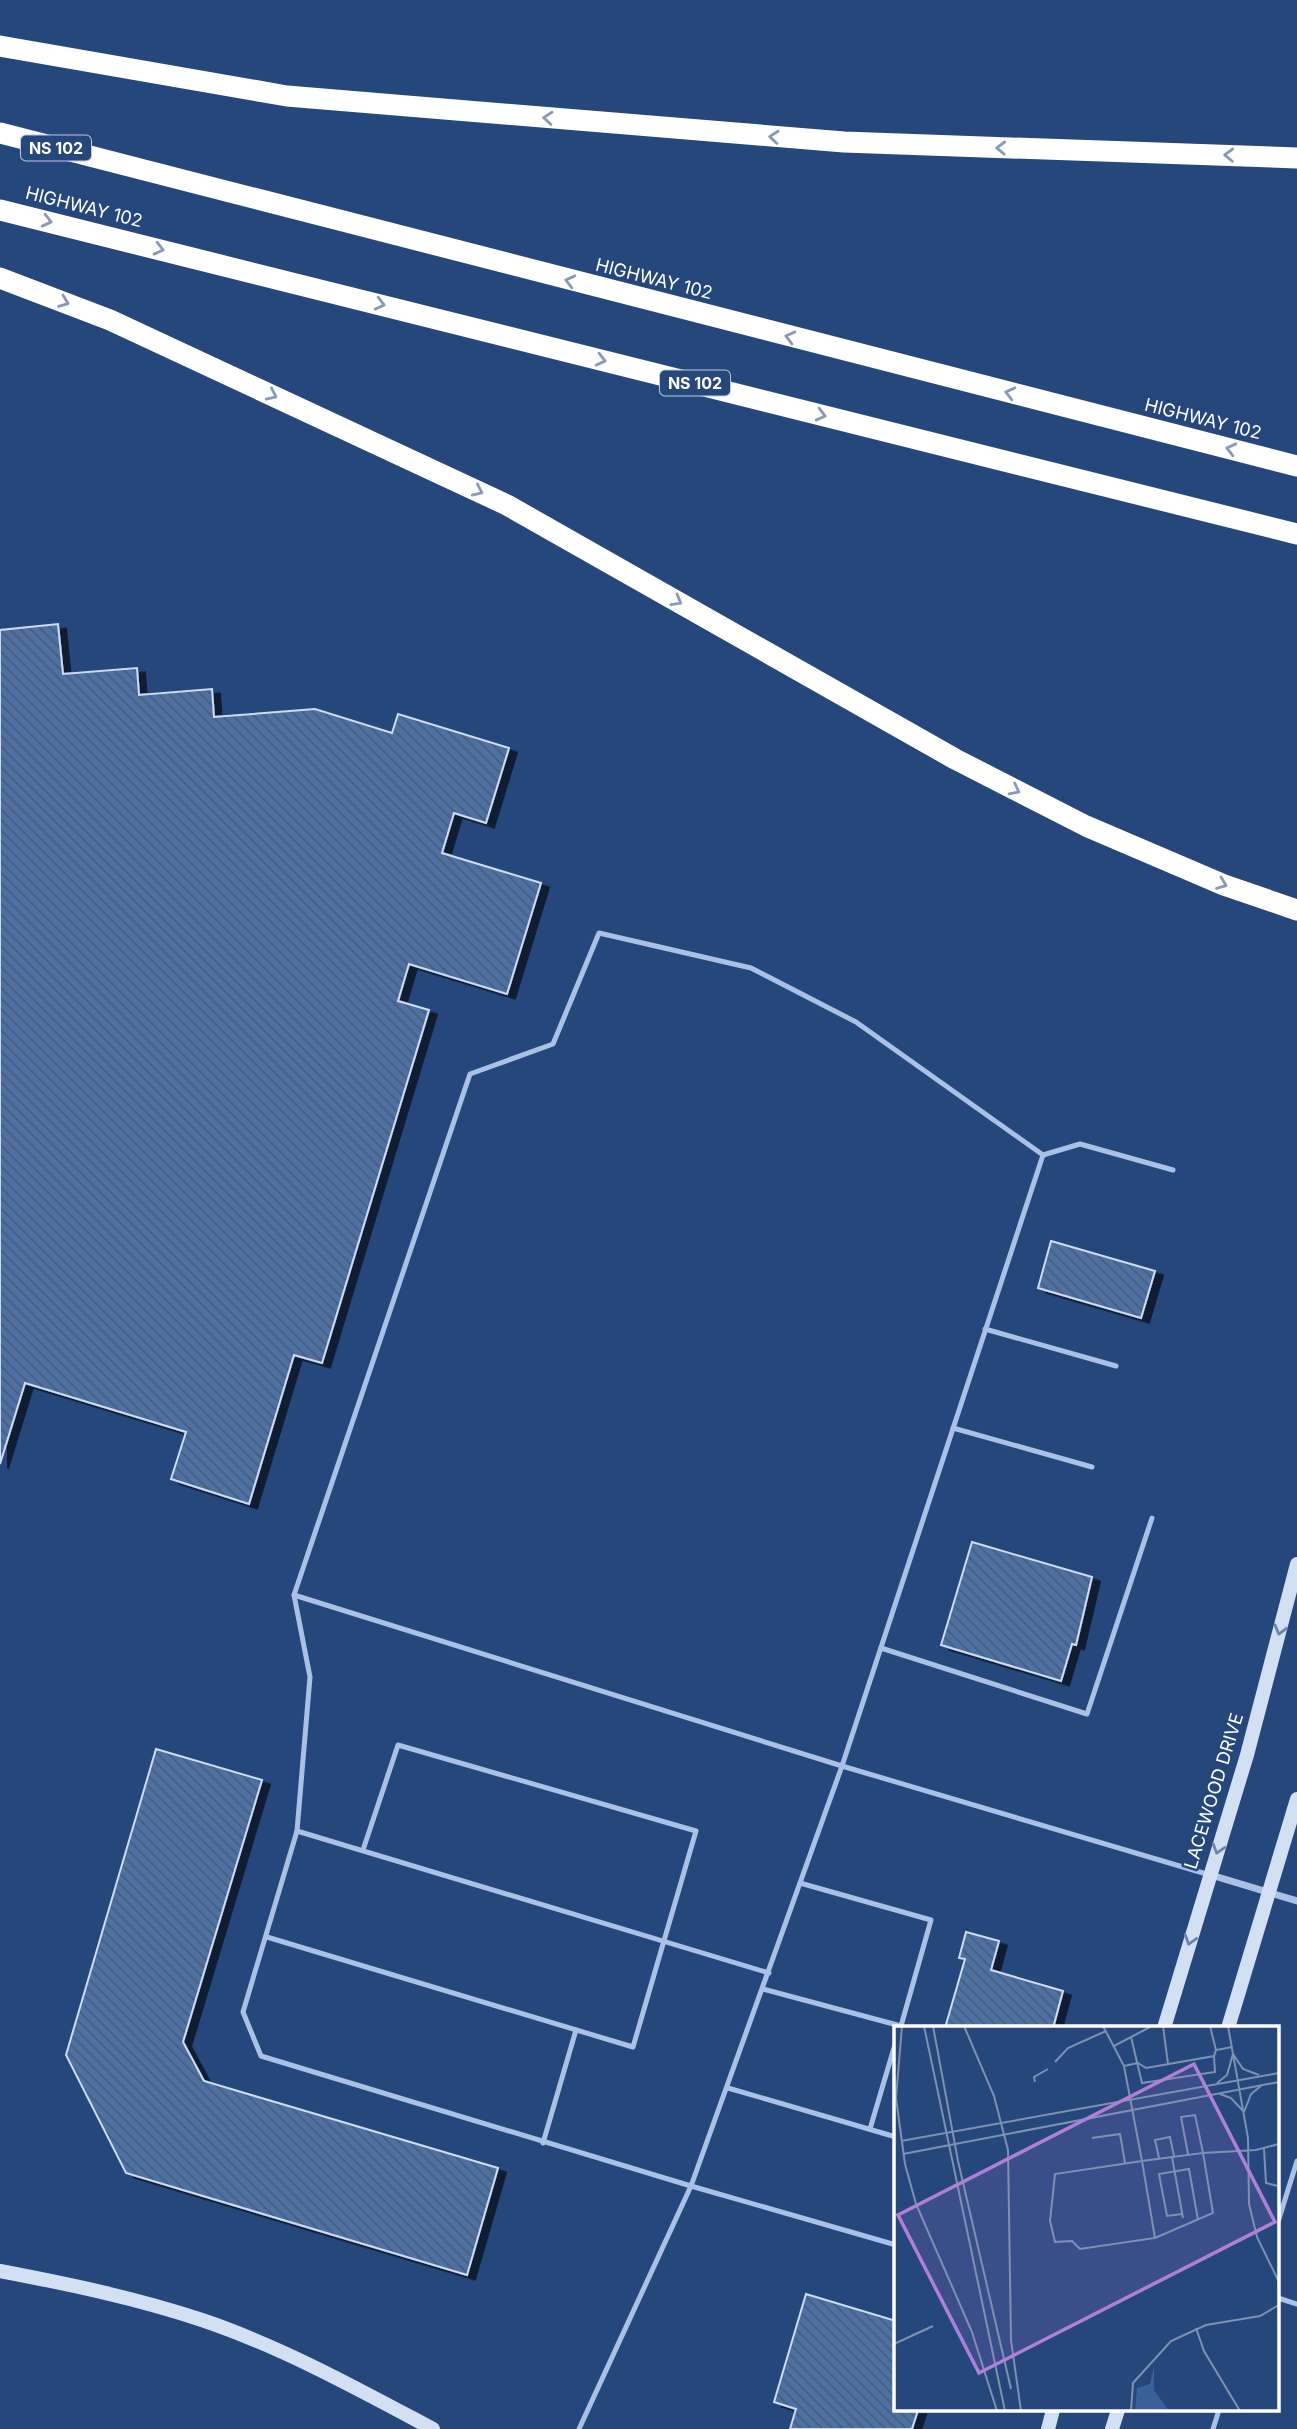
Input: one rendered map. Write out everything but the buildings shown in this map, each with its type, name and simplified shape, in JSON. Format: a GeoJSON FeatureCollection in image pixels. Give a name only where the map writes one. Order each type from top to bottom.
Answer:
{"type":"FeatureCollection","features":[{"type":"Feature","properties":{"kind":"highway"},"geometry":{"type":"LineString","coordinates":[[0,46],[301,98],[844,142],[1297,158]]}},
{"type":"Feature","properties":{"kind":"highway","name":"HIGHWAY 102"},"geometry":{"type":"LineString","coordinates":[[0,133],[1297,466]]}},
{"type":"Feature","properties":{"kind":"highway","name":"HIGHWAY 102"},"geometry":{"type":"LineString","coordinates":[[0,210],[1297,534]]}},
{"type":"Feature","properties":{"kind":"highway"},"geometry":{"type":"LineString","coordinates":[[0,278],[110,320],[508,505],[955,759],[1086,826],[1224,885],[1297,911]]}},
{"type":"Feature","properties":{"kind":"main road","name":"LACEWOOD DRIVE"},"geometry":{"type":"LineString","coordinates":[[1165,2026],[1247,1755],[1297,1564]]}},
{"type":"Feature","properties":{"kind":"main road"},"geometry":{"type":"LineString","coordinates":[[1229,2026],[1297,1799]]}},
{"type":"Feature","properties":{"kind":"main road"},"geometry":{"type":"LineString","coordinates":[[0,2271],[86,2288],[203,2320],[327,2373],[433,2429]]}},
{"type":"Feature","properties":{"kind":"main road"},"geometry":{"type":"LineString","coordinates":[[1048,2429],[1052,2412]]}},
{"type":"Feature","properties":{"kind":"main road"},"geometry":{"type":"LineString","coordinates":[[1112,2429],[1117,2412]]}},
{"type":"Feature","properties":{"kind":"street"},"geometry":{"type":"LineString","coordinates":[[1210,1875],[1297,1901]]}},
{"type":"Feature","properties":{"kind":"lane"},"geometry":{"type":"LineString","coordinates":[[894,2244],[543,2143],[261,2056],[243,2012],[297,1831],[310,1677],[294,1595],[470,1074],[553,1044],[599,933],[751,968],[856,1022],[1043,1155]]}},
{"type":"Feature","properties":{"kind":"lane"},"geometry":{"type":"LineString","coordinates":[[1043,1155],[1080,1144],[1173,1170]]}},
{"type":"Feature","properties":{"kind":"lane"},"geometry":{"type":"LineString","coordinates":[[579,2429],[691,2186],[728,2088],[842,1766],[1043,1155]]}},
{"type":"Feature","properties":{"kind":"lane"},"geometry":{"type":"LineString","coordinates":[[985,1329],[1116,1366]]}},
{"type":"Feature","properties":{"kind":"lane"},"geometry":{"type":"LineString","coordinates":[[953,1428],[1092,1467]]}},
{"type":"Feature","properties":{"kind":"lane"},"geometry":{"type":"LineString","coordinates":[[881,1648],[1087,1714],[1152,1518]]}},
{"type":"Feature","properties":{"kind":"lane"},"geometry":{"type":"LineString","coordinates":[[294,1595],[842,1766],[1210,1875]]}},
{"type":"Feature","properties":{"kind":"lane"},"geometry":{"type":"LineString","coordinates":[[267,1937],[633,2047],[696,1831],[398,1745],[363,1850]]}},
{"type":"Feature","properties":{"kind":"lane"},"geometry":{"type":"LineString","coordinates":[[297,1831],[769,1973]]}},
{"type":"Feature","properties":{"kind":"lane"},"geometry":{"type":"LineString","coordinates":[[800,1883],[931,1920],[900,2026]]}},
{"type":"Feature","properties":{"kind":"lane"},"geometry":{"type":"LineString","coordinates":[[763,1989],[896,2026]]}},
{"type":"Feature","properties":{"kind":"lane"},"geometry":{"type":"LineString","coordinates":[[543,2143],[576,2030]]}},
{"type":"Feature","properties":{"kind":"lane"},"geometry":{"type":"LineString","coordinates":[[870,2129],[894,2047]]}},
{"type":"Feature","properties":{"kind":"lane"},"geometry":{"type":"LineString","coordinates":[[728,2088],[894,2136]]}},
{"type":"Feature","properties":{"kind":"lane"},"geometry":{"type":"LineString","coordinates":[[1280,2216],[1297,2161]]}},
{"type":"Feature","properties":{"kind":"lane"},"geometry":{"type":"LineString","coordinates":[[1280,2299],[1297,2304]]}},
{"type":"Feature","properties":{"kind":"lane"},"geometry":{"type":"LineString","coordinates":[[1213,2429],[1218,2412]]}}]}
